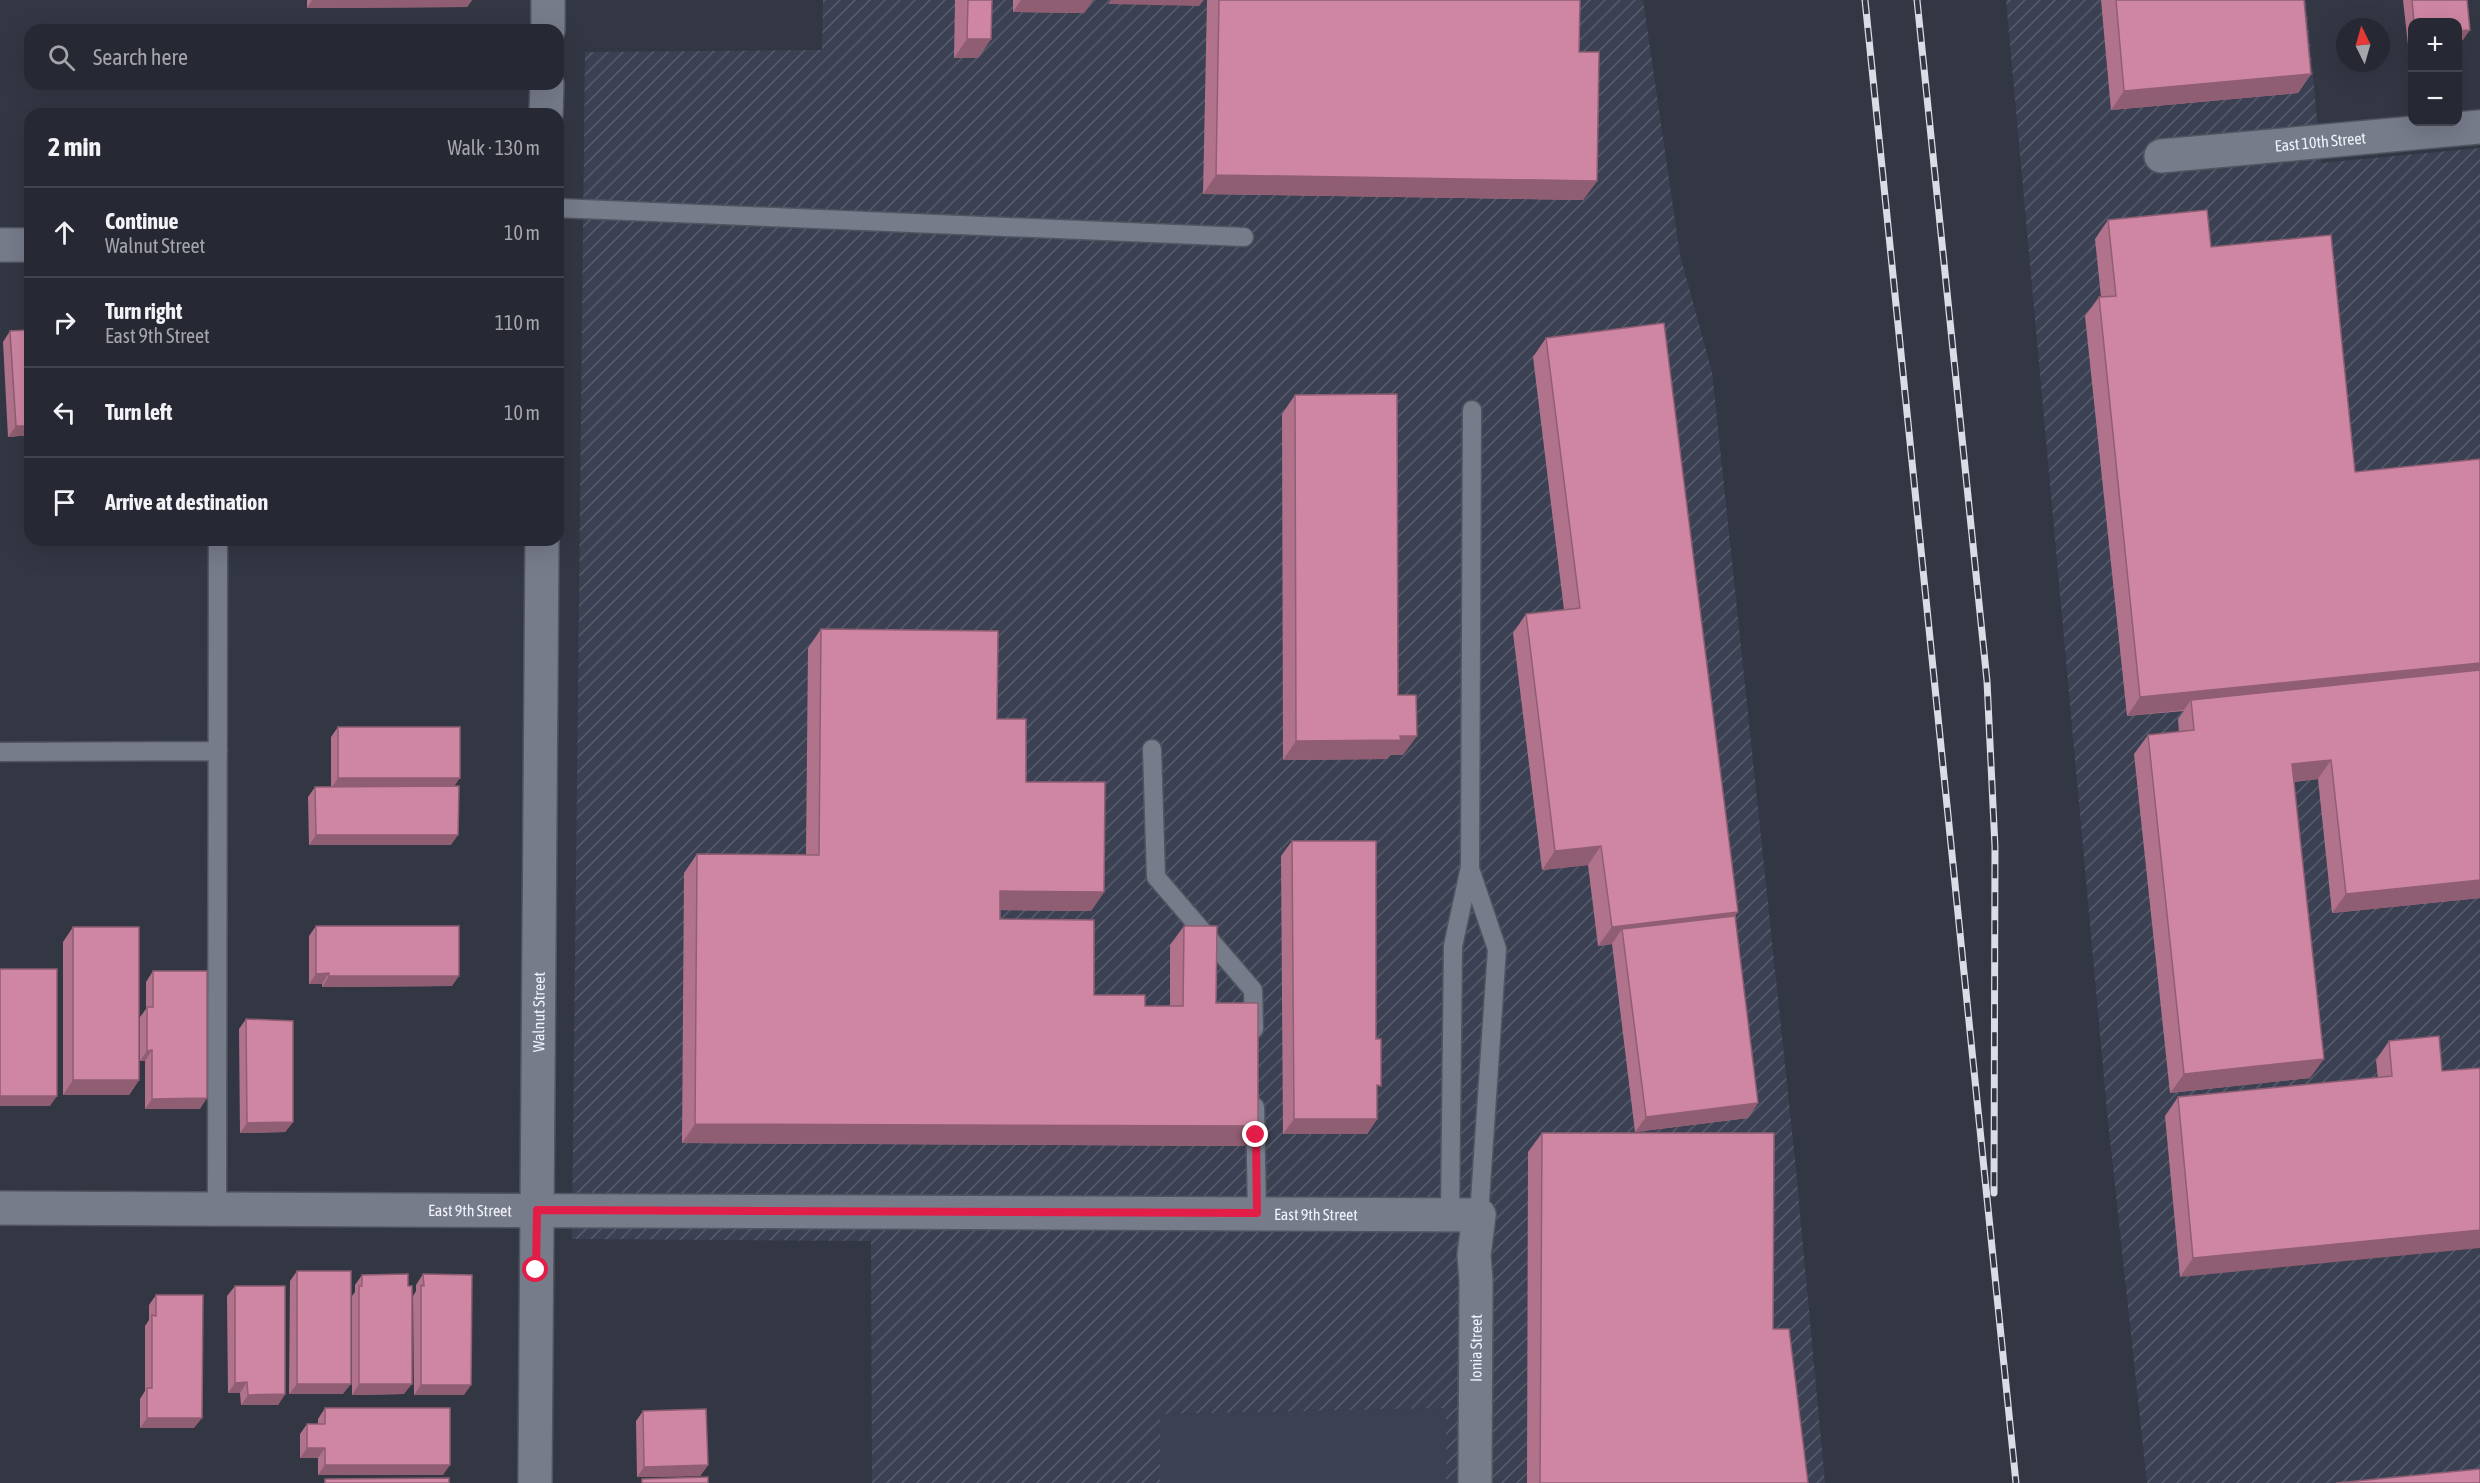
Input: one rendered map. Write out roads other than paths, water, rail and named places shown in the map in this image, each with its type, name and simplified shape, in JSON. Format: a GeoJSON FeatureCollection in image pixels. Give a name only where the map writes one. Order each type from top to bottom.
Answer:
{"type":"FeatureCollection","features":[{"type":"Feature","properties":{"kind":"street"},"geometry":{"type":"LineString","coordinates":[[548,0],[548,24]]}},
{"type":"Feature","properties":{"kind":"street"},"geometry":{"type":"LineString","coordinates":[[546,108],[547,90]]}},
{"type":"Feature","properties":{"kind":"street","name":"East 10th Street"},"geometry":{"type":"LineString","coordinates":[[2161,156],[2480,127]]}},
{"type":"Feature","properties":{"kind":"street"},"geometry":{"type":"LineString","coordinates":[[0,245],[24,245]]}},
{"type":"Feature","properties":{"kind":"street","name":"Walnut Street"},"geometry":{"type":"LineString","coordinates":[[535,1483],[542,546]]}},
{"type":"Feature","properties":{"kind":"street","name":"East 9th Street"},"geometry":{"type":"LineString","coordinates":[[0,1208],[1465,1215]]}},
{"type":"Feature","properties":{"kind":"street","name":"Ionia Street"},"geometry":{"type":"LineString","coordinates":[[1465,1215],[1474,1255],[1476,1280],[1475,1483]]}},
{"type":"Feature","properties":{"kind":"lane"},"geometry":{"type":"LineString","coordinates":[[564,208],[1244,237]]}},
{"type":"Feature","properties":{"kind":"lane"},"geometry":{"type":"LineString","coordinates":[[1465,1215],[1453,946],[1470,867],[1472,410]]}},
{"type":"Feature","properties":{"kind":"lane"},"geometry":{"type":"LineString","coordinates":[[217,1209],[218,546]]}},
{"type":"Feature","properties":{"kind":"lane"},"geometry":{"type":"LineString","coordinates":[[1152,749],[1156,877],[1253,990],[1254,1046]]}},
{"type":"Feature","properties":{"kind":"lane"},"geometry":{"type":"LineString","coordinates":[[0,753],[218,752]]}},
{"type":"Feature","properties":{"kind":"lane"},"geometry":{"type":"LineString","coordinates":[[1465,1215],[1497,949],[1470,867]]}},
{"type":"Feature","properties":{"kind":"lane"},"geometry":{"type":"LineString","coordinates":[[1255,1090],[1257,1213]]}},
{"type":"Feature","properties":{"kind":"railway"},"geometry":{"type":"LineString","coordinates":[[1865,0],[2016,1483]]}},
{"type":"Feature","properties":{"kind":"railway"},"geometry":{"type":"LineString","coordinates":[[1917,0],[1987,681],[1995,847],[1994,1193]]}}]}
